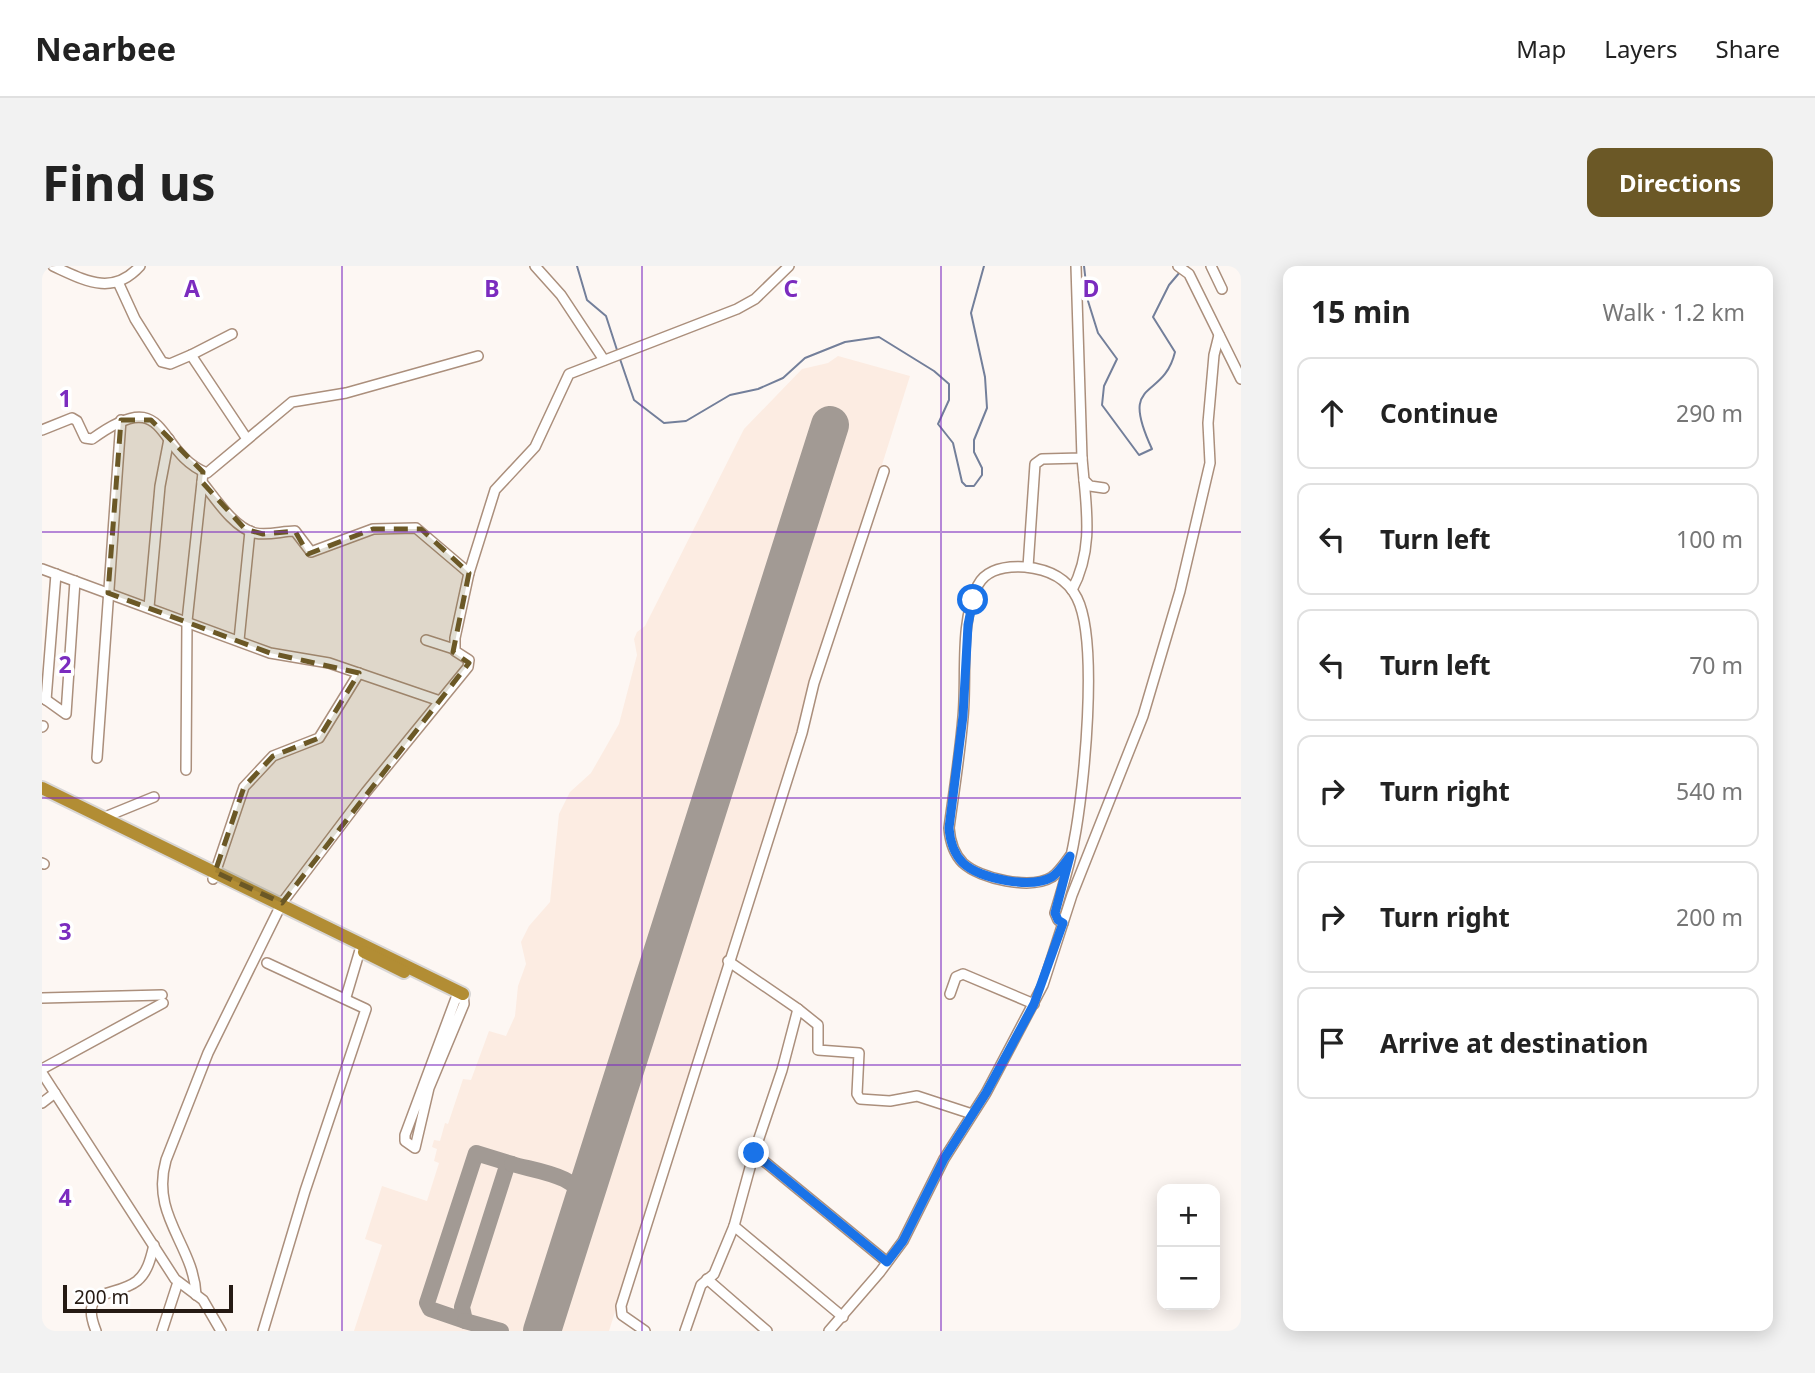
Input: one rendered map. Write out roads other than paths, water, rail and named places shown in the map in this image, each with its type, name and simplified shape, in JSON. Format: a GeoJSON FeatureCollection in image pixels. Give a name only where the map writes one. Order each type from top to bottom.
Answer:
{"type":"FeatureCollection","features":[{"type":"Feature","properties":{"kind":"highway"},"geometry":{"type":"LineString","coordinates":[[42,788],[72,807],[459,996]]}},
{"type":"Feature","properties":{"kind":"highway"},"geometry":{"type":"LineString","coordinates":[[42,797],[105,817],[214,876]]}},
{"type":"Feature","properties":{"kind":"highway"},"geometry":{"type":"LineString","coordinates":[[325,929],[360,950],[459,996]]}},
{"type":"Feature","properties":{"kind":"street"},"geometry":{"type":"LineString","coordinates":[[53,266],[95,285],[118,282],[140,266]]}},
{"type":"Feature","properties":{"kind":"street"},"geometry":{"type":"LineString","coordinates":[[535,266],[561,295],[604,360]]}},
{"type":"Feature","properties":{"kind":"street"},"geometry":{"type":"LineString","coordinates":[[454,649],[469,573],[495,490],[535,447],[562,382],[573,371],[737,309],[755,299],[789,266]]}},
{"type":"Feature","properties":{"kind":"street"},"geometry":{"type":"LineString","coordinates":[[1072,590],[1083,570],[1087,537],[1076,266]]}},
{"type":"Feature","properties":{"kind":"street"},"geometry":{"type":"LineString","coordinates":[[1180,266],[1189,274],[1241,379]]}},
{"type":"Feature","properties":{"kind":"street"},"geometry":{"type":"LineString","coordinates":[[1211,266],[1222,289]]}},
{"type":"Feature","properties":{"kind":"street"},"geometry":{"type":"LineString","coordinates":[[118,282],[135,319],[162,362],[170,364],[232,334]]}},
{"type":"Feature","properties":{"kind":"street"},"geometry":{"type":"LineString","coordinates":[[829,1331],[903,1241],[944,1159],[1034,1004],[1143,716],[1180,591],[1210,463],[1208,423],[1214,355],[1219,335]]}},
{"type":"Feature","properties":{"kind":"street"},"geometry":{"type":"LineString","coordinates":[[191,355],[247,439]]}},
{"type":"Feature","properties":{"kind":"street"},"geometry":{"type":"LineString","coordinates":[[42,430],[72,418],[77,421],[85,438],[92,439],[121,420],[151,420],[204,472],[210,472],[292,402],[346,393],[478,356]]}},
{"type":"Feature","properties":{"kind":"street"},"geometry":{"type":"LineString","coordinates":[[97,758],[121,420]]}},
{"type":"Feature","properties":{"kind":"street"},"geometry":{"type":"LineString","coordinates":[[149,607],[160,486],[169,439]]}},
{"type":"Feature","properties":{"kind":"street"},"geometry":{"type":"LineString","coordinates":[[1028,567],[1035,464],[1042,459],[1082,458]]}},
{"type":"Feature","properties":{"kind":"street"},"geometry":{"type":"LineString","coordinates":[[645,1331],[622,1315],[621,1306],[884,471]]}},
{"type":"Feature","properties":{"kind":"street"},"geometry":{"type":"LineString","coordinates":[[186,770],[187,621],[204,472]]}},
{"type":"Feature","properties":{"kind":"street"},"geometry":{"type":"LineString","coordinates":[[1084,480],[1090,486],[1104,488]]}},
{"type":"Feature","properties":{"kind":"street"},"geometry":{"type":"LineString","coordinates":[[202,482],[221,505],[250,531],[263,534],[295,531],[311,552],[373,529],[416,528],[469,573]]}},
{"type":"Feature","properties":{"kind":"street"},"geometry":{"type":"LineString","coordinates":[[239,640],[250,531]]}},
{"type":"Feature","properties":{"kind":"street"},"geometry":{"type":"LineString","coordinates":[[1063,923],[1055,913],[1070,856],[1082,779],[1087,691],[1083,617],[1072,590],[1052,574],[1028,567],[1010,566],[993,571],[979,583],[973,600],[950,835],[952,848],[963,863],[978,873],[1037,882],[1049,878],[1070,856]]}},
{"type":"Feature","properties":{"kind":"street"},"geometry":{"type":"LineString","coordinates":[[42,569],[270,653],[329,663],[440,701]]}},
{"type":"Feature","properties":{"kind":"street"},"geometry":{"type":"LineString","coordinates":[[56,574],[44,699],[66,714],[75,581]]}},
{"type":"Feature","properties":{"kind":"street"},"geometry":{"type":"LineString","coordinates":[[196,1295],[195,1279],[163,1208],[164,1166],[208,1054],[280,907],[469,663],[454,649],[426,640]]}},
{"type":"Feature","properties":{"kind":"street"},"geometry":{"type":"LineString","coordinates":[[214,876],[244,787],[273,756],[319,738],[359,673]]}},
{"type":"Feature","properties":{"kind":"street"},"geometry":{"type":"LineString","coordinates":[[105,817],[154,797]]}},
{"type":"Feature","properties":{"kind":"street"},"geometry":{"type":"LineString","coordinates":[[346,997],[360,950]]}},
{"type":"Feature","properties":{"kind":"street"},"geometry":{"type":"LineString","coordinates":[[728,961],[818,1025],[818,1049],[859,1053],[857,1094],[860,1099],[890,1101],[917,1096],[972,1114]]}},
{"type":"Feature","properties":{"kind":"street"},"geometry":{"type":"LineString","coordinates":[[263,1331],[305,1191],[366,1010],[346,997],[267,963]]}},
{"type":"Feature","properties":{"kind":"street"},"geometry":{"type":"LineString","coordinates":[[950,994],[956,977],[962,974],[1034,1004]]}},
{"type":"Feature","properties":{"kind":"street"},"geometry":{"type":"LineString","coordinates":[[459,996],[464,1004],[429,1088],[415,1148],[405,1141],[405,1135],[459,996]]}},
{"type":"Feature","properties":{"kind":"street"},"geometry":{"type":"LineString","coordinates":[[42,998],[162,999],[42,1071],[178,1282],[207,1304],[222,1331]]}},
{"type":"Feature","properties":{"kind":"street"},"geometry":{"type":"LineString","coordinates":[[685,1331],[701,1285],[719,1264],[734,1226],[799,1009]]}},
{"type":"Feature","properties":{"kind":"street"},"geometry":{"type":"LineString","coordinates":[[42,1103],[55,1093]]}},
{"type":"Feature","properties":{"kind":"street"},"geometry":{"type":"LineString","coordinates":[[754,1153],[887,1262]]}},
{"type":"Feature","properties":{"kind":"street"},"geometry":{"type":"LineString","coordinates":[[734,1226],[843,1317]]}},
{"type":"Feature","properties":{"kind":"street"},"geometry":{"type":"LineString","coordinates":[[96,1331],[92,1311],[95,1299],[100,1294],[138,1280],[150,1261],[153,1245]]}},
{"type":"Feature","properties":{"kind":"street"},"geometry":{"type":"LineString","coordinates":[[708,1279],[766,1331]]}},
{"type":"Feature","properties":{"kind":"street"},"geometry":{"type":"LineString","coordinates":[[162,1331],[178,1282]]}},
{"type":"Feature","properties":{"kind":"waterway"},"geometry":{"type":"LineString","coordinates":[[577,266],[587,300],[606,316],[617,350]]}},
{"type":"Feature","properties":{"kind":"waterway"},"geometry":{"type":"LineString","coordinates":[[620,359],[634,400],[664,423],[686,421],[730,395],[758,389],[783,378],[805,358],[845,342],[879,337],[934,371],[949,384],[949,400],[938,424],[953,443],[962,482],[966,486],[974,486],[982,475],[982,468],[974,452],[974,440],[987,408],[985,377],[971,313],[984,266]]}},
{"type":"Feature","properties":{"kind":"waterway"},"geometry":{"type":"LineString","coordinates":[[1084,266],[1088,301],[1098,333],[1117,359],[1104,386],[1102,405],[1139,455],[1152,449],[1143,426],[1141,399],[1162,378],[1175,352],[1153,317],[1169,285],[1180,272]]}}]}
